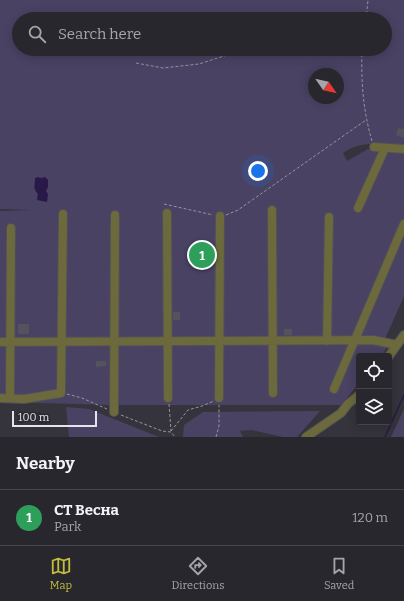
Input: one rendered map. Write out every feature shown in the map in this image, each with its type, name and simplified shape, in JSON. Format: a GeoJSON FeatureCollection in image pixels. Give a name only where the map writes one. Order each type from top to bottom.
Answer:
{"type":"FeatureCollection","features":[{"type":"Feature","properties":{"kind":"street"},"geometry":{"type":"LineString","coordinates":[[374,147],[404,149]]}},
{"type":"Feature","properties":{"kind":"street"},"geometry":{"type":"LineString","coordinates":[[358,208],[385,148]]}},
{"type":"Feature","properties":{"kind":"street"},"geometry":{"type":"LineString","coordinates":[[272,210],[273,393]]}},
{"type":"Feature","properties":{"kind":"street"},"geometry":{"type":"LineString","coordinates":[[167,213],[168,398]]}},
{"type":"Feature","properties":{"kind":"street"},"geometry":{"type":"LineString","coordinates":[[0,398],[24,399],[61,393],[63,342],[63,214]]}},
{"type":"Feature","properties":{"kind":"street"},"geometry":{"type":"LineString","coordinates":[[114,214],[114,412]]}},
{"type":"Feature","properties":{"kind":"street"},"geometry":{"type":"LineString","coordinates":[[219,398],[220,216]]}},
{"type":"Feature","properties":{"kind":"street"},"geometry":{"type":"LineString","coordinates":[[327,341],[329,217]]}},
{"type":"Feature","properties":{"kind":"street"},"geometry":{"type":"LineString","coordinates":[[334,389],[404,224]]}},
{"type":"Feature","properties":{"kind":"street"},"geometry":{"type":"LineString","coordinates":[[10,398],[11,228]]}},
{"type":"Feature","properties":{"kind":"street"},"geometry":{"type":"LineString","coordinates":[[391,353],[404,335]]}},
{"type":"Feature","properties":{"kind":"street"},"geometry":{"type":"LineString","coordinates":[[0,342],[373,340],[397,345]]}},
{"type":"Feature","properties":{"kind":"street"},"geometry":{"type":"LineString","coordinates":[[306,437],[341,413],[348,404],[356,397]]}},
{"type":"Feature","properties":{"kind":"path"},"geometry":{"type":"LineString","coordinates":[[366,12],[368,0]]}},
{"type":"Feature","properties":{"kind":"path"},"geometry":{"type":"LineString","coordinates":[[136,63],[163,68],[199,64],[224,56]]}},
{"type":"Feature","properties":{"kind":"path"},"geometry":{"type":"LineString","coordinates":[[362,56],[362,85],[366,120],[374,147]]}},
{"type":"Feature","properties":{"kind":"path"},"geometry":{"type":"LineString","coordinates":[[164,204],[220,216],[238,210],[366,120]]}},
{"type":"Feature","properties":{"kind":"path"},"geometry":{"type":"LineString","coordinates":[[168,398],[171,432],[188,410],[202,406],[219,398],[219,426],[216,437]]}},
{"type":"Feature","properties":{"kind":"shaded area"},"geometry":{"type":"Polygon","coordinates":[[[0,0],[404,0],[404,146],[372,144],[357,146],[343,153],[347,161],[368,149],[404,151],[404,296],[385,339],[386,349],[383,353],[356,353],[356,387],[341,405],[112,405],[0,402],[0,211],[31,210],[0,209],[0,0]],[[45,177],[34,186],[38,194],[37,197],[46,190],[48,180],[45,177]]]}},
{"type":"Feature","properties":{"kind":"shaded area"},"geometry":{"type":"Polygon","coordinates":[[[45,177],[48,180],[48,187],[46,191],[48,194],[47,202],[37,200],[38,194],[35,190],[35,178],[45,177]]]}},
{"type":"Feature","properties":{"kind":"shaded area"},"geometry":{"type":"Polygon","coordinates":[[[66,407],[89,409],[159,437],[69,437],[66,407]]]}},
{"type":"Feature","properties":{"kind":"shaded area"},"geometry":{"type":"Polygon","coordinates":[[[404,409],[404,437],[391,437],[404,409]]]}},
{"type":"Feature","properties":{"kind":"shaded area"},"geometry":{"type":"Polygon","coordinates":[[[320,411],[297,437],[283,437],[252,430],[240,431],[243,437],[183,437],[184,425],[203,412],[320,411]]]}},
{"type":"Feature","properties":{"kind":"building"},"geometry":{"type":"Polygon","coordinates":[[[398,128],[404,129],[404,138],[396,135],[398,128]]]}},
{"type":"Feature","properties":{"kind":"building"},"geometry":{"type":"Polygon","coordinates":[[[173,312],[180,312],[180,320],[173,320],[173,312]]]}},
{"type":"Feature","properties":{"kind":"building"},"geometry":{"type":"Polygon","coordinates":[[[18,324],[29,324],[29,334],[18,334],[18,324]]]}},
{"type":"Feature","properties":{"kind":"building"},"geometry":{"type":"Polygon","coordinates":[[[284,329],[292,329],[292,335],[284,335],[284,329]]]}},
{"type":"Feature","properties":{"kind":"building"},"geometry":{"type":"Polygon","coordinates":[[[96,361],[106,361],[106,366],[96,367],[96,361]]]}},
{"type":"Feature","properties":{"kind":"waterway"},"geometry":{"type":"LineString","coordinates":[[385,437],[404,395]]}},
{"type":"Feature","properties":{"kind":"place","name":"СТ Весна"},"geometry":{"type":"Point","coordinates":[202,255]}}]}
